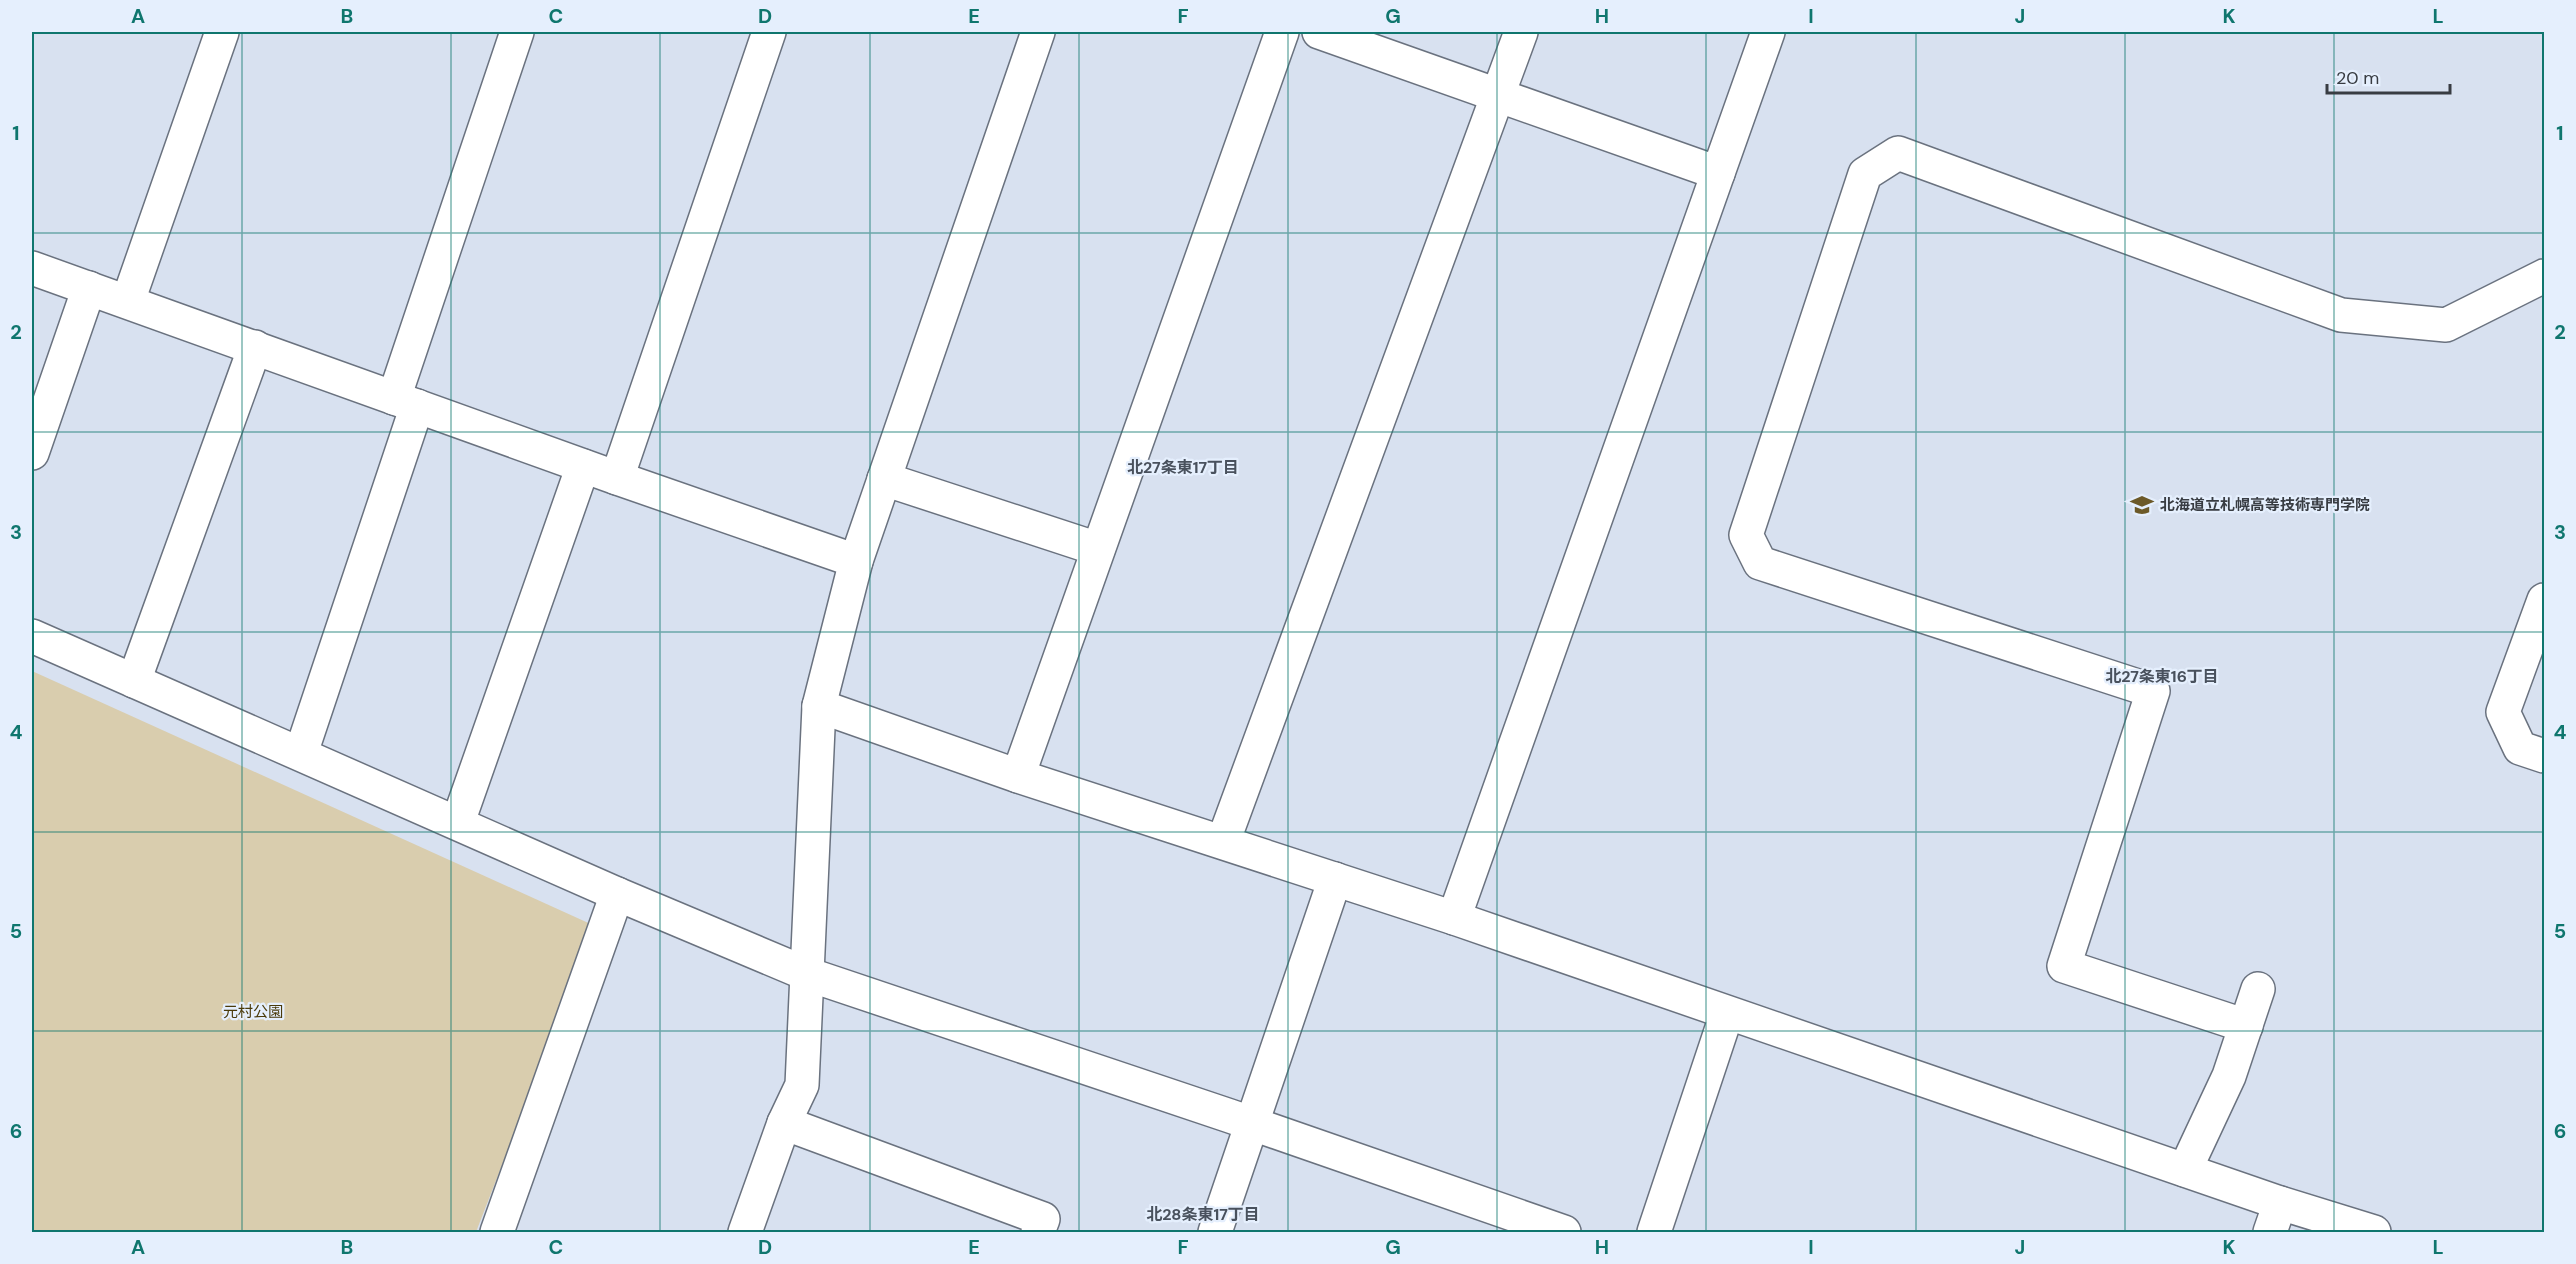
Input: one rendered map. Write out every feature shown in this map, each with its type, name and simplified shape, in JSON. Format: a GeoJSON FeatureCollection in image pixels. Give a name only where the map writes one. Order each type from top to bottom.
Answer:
{"type":"FeatureCollection","features":[{"type":"Feature","properties":{"kind":"street"},"geometry":{"type":"LineString","coordinates":[[128,302],[222,32]]}},
{"type":"Feature","properties":{"kind":"street"},"geometry":{"type":"LineString","coordinates":[[301,753],[517,32]]}},
{"type":"Feature","properties":{"kind":"street"},"geometry":{"type":"LineString","coordinates":[[617,478],[769,32]]}},
{"type":"Feature","properties":{"kind":"street"},"geometry":{"type":"LineString","coordinates":[[745,1233],[784,1123],[802,1085],[819,706],[856,561],[1038,32]]}},
{"type":"Feature","properties":{"kind":"street"},"geometry":{"type":"LineString","coordinates":[[1018,776],[1282,32]]}},
{"type":"Feature","properties":{"kind":"street"},"geometry":{"type":"LineString","coordinates":[[1319,32],[1718,172]]}},
{"type":"Feature","properties":{"kind":"street"},"geometry":{"type":"LineString","coordinates":[[1223,842],[1521,32]]}},
{"type":"Feature","properties":{"kind":"street"},"geometry":{"type":"LineString","coordinates":[[1454,918],[1768,32]]}},
{"type":"Feature","properties":{"kind":"street"},"geometry":{"type":"LineString","coordinates":[[2246,1026],[2064,966],[2153,691],[1760,563],[1746,535],[1865,174],[1898,153],[2341,315],[2446,325],[2544,276]]}},
{"type":"Feature","properties":{"kind":"street"},"geometry":{"type":"LineString","coordinates":[[32,268],[583,466],[856,561]]}},
{"type":"Feature","properties":{"kind":"street"},"geometry":{"type":"LineString","coordinates":[[32,453],[89,288]]}},
{"type":"Feature","properties":{"kind":"street"},"geometry":{"type":"LineString","coordinates":[[134,681],[255,347]]}},
{"type":"Feature","properties":{"kind":"street"},"geometry":{"type":"LineString","coordinates":[[458,822],[583,466]]}},
{"type":"Feature","properties":{"kind":"street"},"geometry":{"type":"LineString","coordinates":[[884,479],[1098,549]]}},
{"type":"Feature","properties":{"kind":"street"},"geometry":{"type":"LineString","coordinates":[[2544,600],[2503,712],[2520,748],[2544,756]]}},
{"type":"Feature","properties":{"kind":"street"},"geometry":{"type":"LineString","coordinates":[[32,636],[617,894],[807,974],[1252,1124],[1563,1233]]}},
{"type":"Feature","properties":{"kind":"street"},"geometry":{"type":"LineString","coordinates":[[819,706],[1018,776],[1454,918],[2186,1170],[2275,1218],[2373,1233]]}},
{"type":"Feature","properties":{"kind":"street"},"geometry":{"type":"LineString","coordinates":[[1215,1233],[1335,879]]}},
{"type":"Feature","properties":{"kind":"street"},"geometry":{"type":"LineString","coordinates":[[497,1233],[617,894]]}},
{"type":"Feature","properties":{"kind":"street"},"geometry":{"type":"LineString","coordinates":[[2186,1170],[2229,1076],[2258,989]]}},
{"type":"Feature","properties":{"kind":"street"},"geometry":{"type":"LineString","coordinates":[[1654,1233],[1727,1013]]}},
{"type":"Feature","properties":{"kind":"street"},"geometry":{"type":"LineString","coordinates":[[784,1123],[1043,1219],[1038,1233]]}},
{"type":"Feature","properties":{"kind":"green space","name":"元村公園"},"geometry":{"type":"Polygon","coordinates":[[[32,671],[595,926],[476,1232],[39,1232],[32,1230],[32,671]]]}},
{"type":"Feature","properties":{"kind":"place","name":"北海道立札幌高等技術専門学院"},"geometry":{"type":"Point","coordinates":[2142,505]}},
{"type":"Feature","properties":{"kind":"district","name":"北27条東17丁目"},"geometry":{"type":"Point","coordinates":[1183,467]}},
{"type":"Feature","properties":{"kind":"district","name":"北27条東16丁目"},"geometry":{"type":"Point","coordinates":[2162,676]}},
{"type":"Feature","properties":{"kind":"district","name":"北28条東17丁目"},"geometry":{"type":"Point","coordinates":[1203,1214]}}]}
